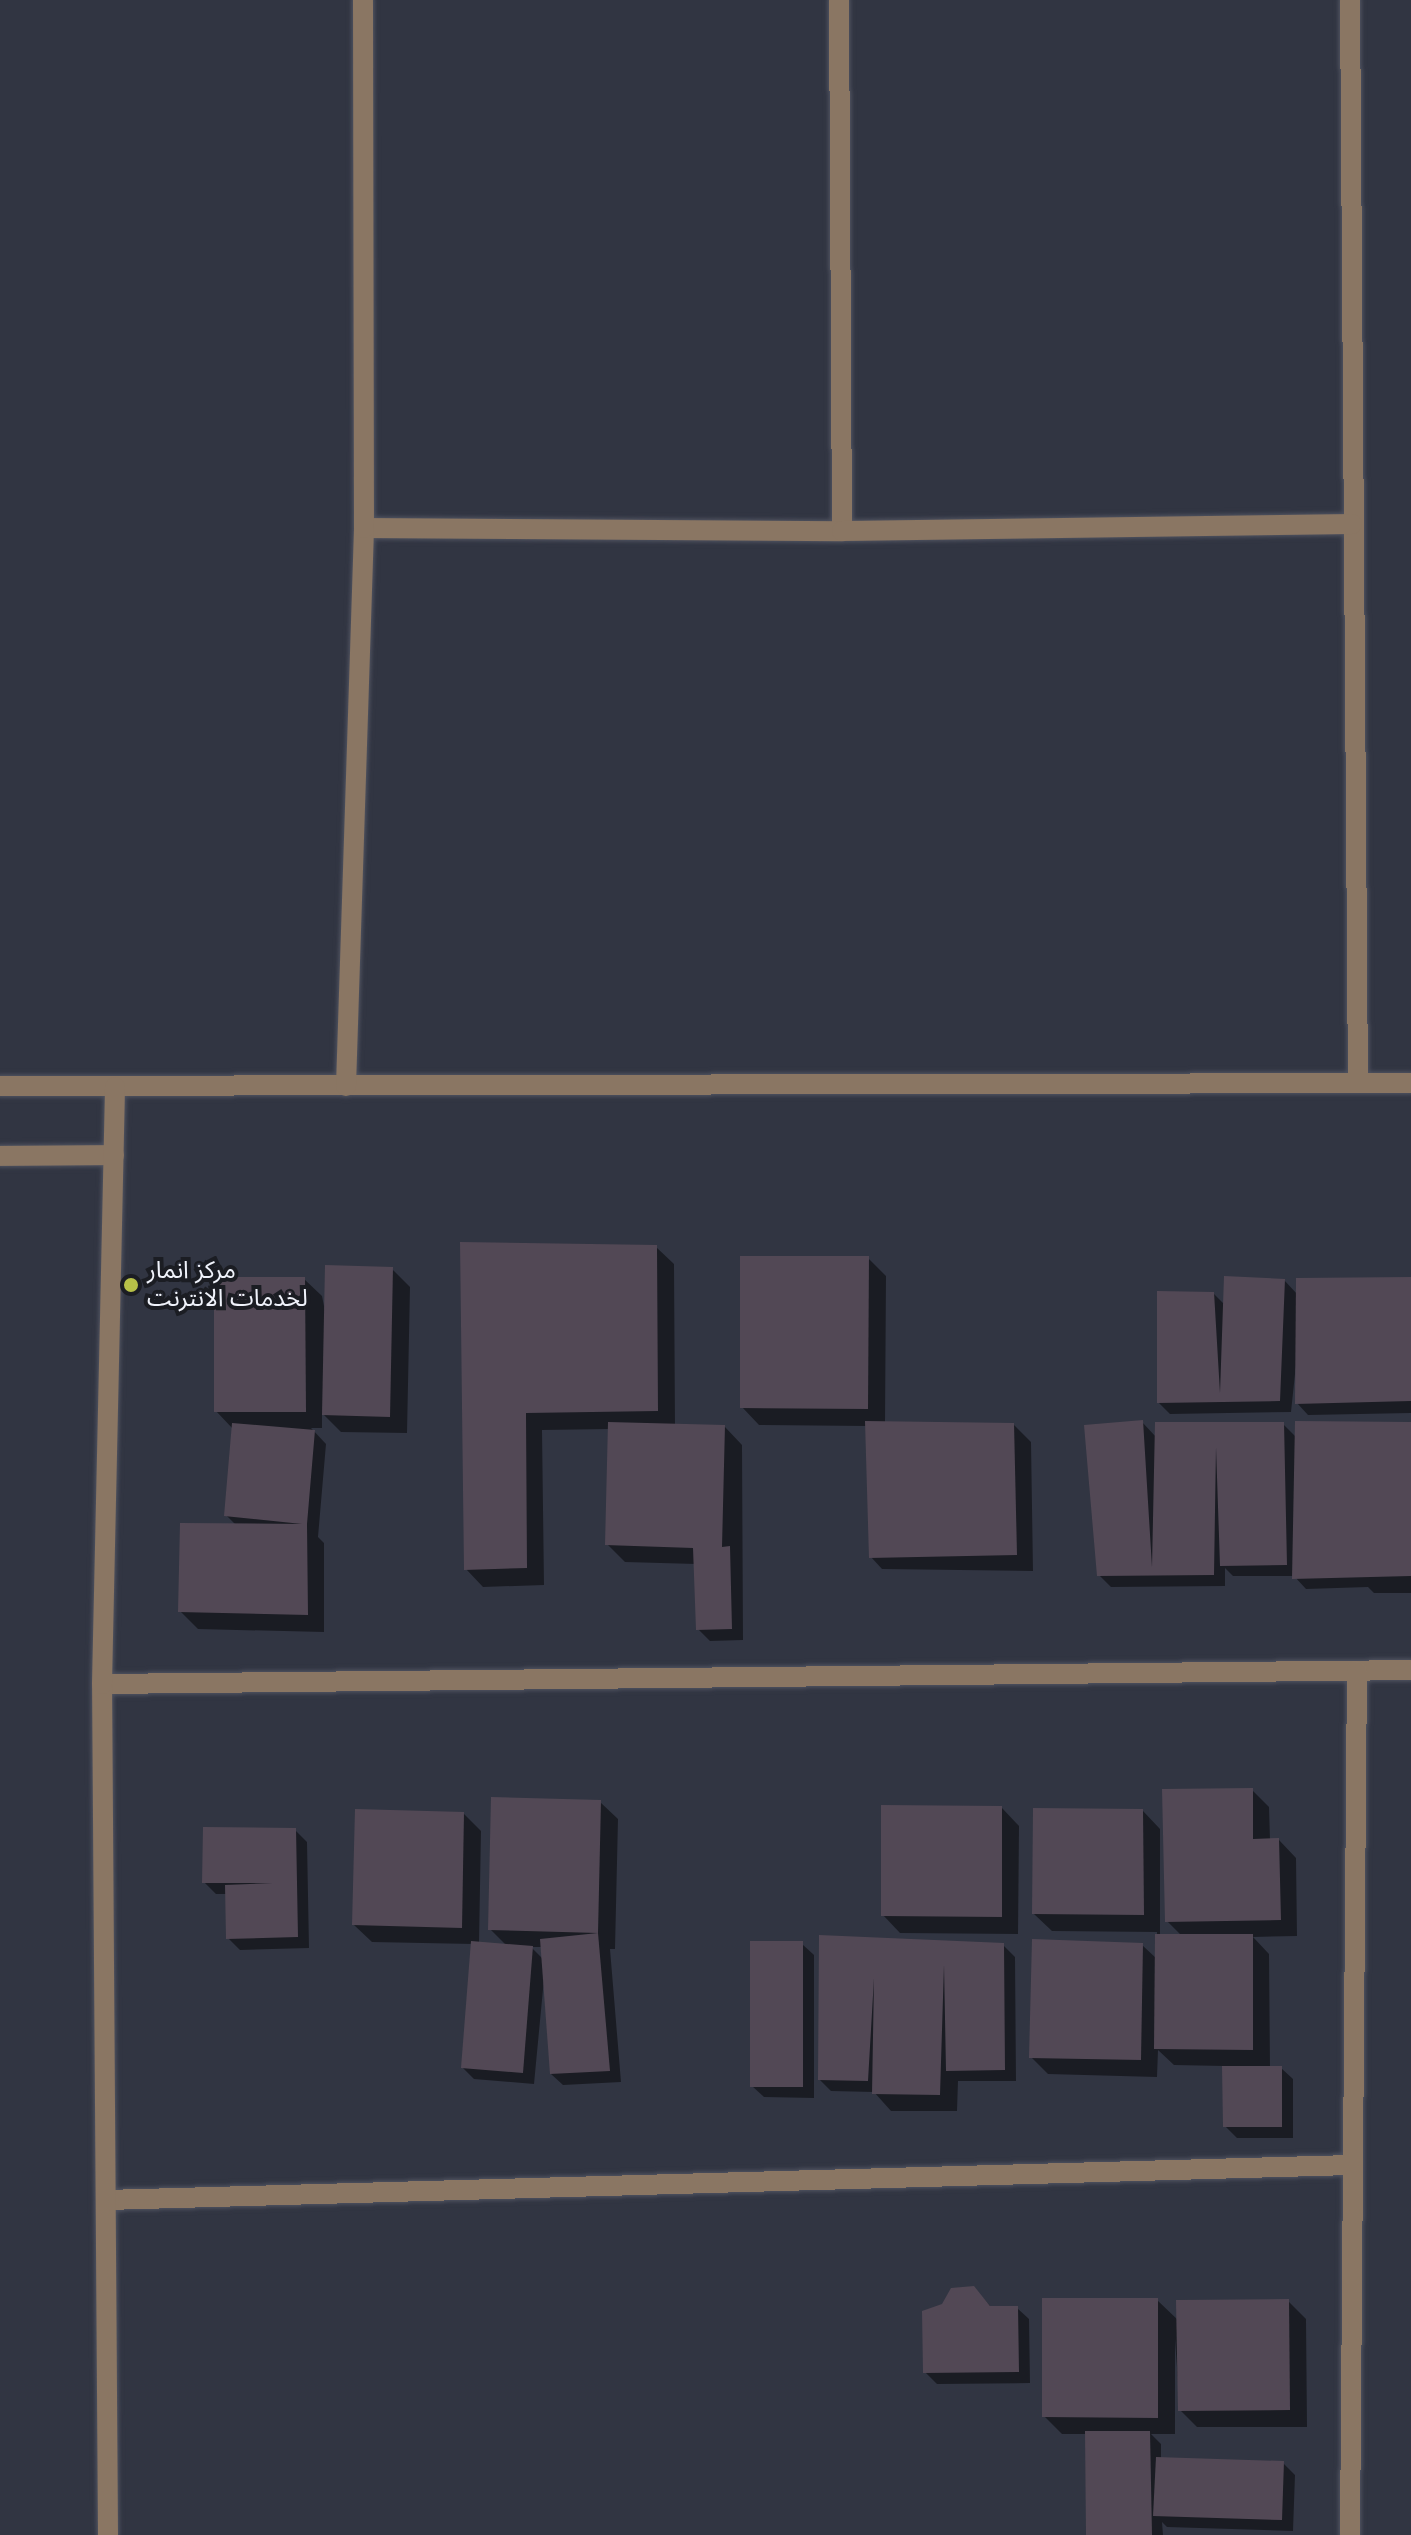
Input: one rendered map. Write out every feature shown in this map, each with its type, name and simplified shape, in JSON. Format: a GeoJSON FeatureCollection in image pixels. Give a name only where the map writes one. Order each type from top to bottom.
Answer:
{"type":"FeatureCollection","features":[{"type":"Feature","properties":{"kind":"street"},"geometry":{"type":"LineString","coordinates":[[346,1086],[364,528],[363,0]]}},
{"type":"Feature","properties":{"kind":"street"},"geometry":{"type":"LineString","coordinates":[[839,0],[842,531]]}},
{"type":"Feature","properties":{"kind":"street"},"geometry":{"type":"LineString","coordinates":[[1350,0],[1358,1083]]}},
{"type":"Feature","properties":{"kind":"street"},"geometry":{"type":"LineString","coordinates":[[364,528],[842,531],[1352,524]]}},
{"type":"Feature","properties":{"kind":"street"},"geometry":{"type":"LineString","coordinates":[[0,1086],[1411,1083]]}},
{"type":"Feature","properties":{"kind":"street"},"geometry":{"type":"LineString","coordinates":[[108,2535],[102,1684],[115,1087]]}},
{"type":"Feature","properties":{"kind":"street"},"geometry":{"type":"LineString","coordinates":[[0,1156],[114,1155]]}},
{"type":"Feature","properties":{"kind":"street"},"geometry":{"type":"LineString","coordinates":[[102,1684],[1411,1670]]}},
{"type":"Feature","properties":{"kind":"street"},"geometry":{"type":"LineString","coordinates":[[1350,2535],[1357,1671]]}},
{"type":"Feature","properties":{"kind":"street"},"geometry":{"type":"LineString","coordinates":[[106,2200],[1353,2165]]}},
{"type":"Feature","properties":{"kind":"building"},"geometry":{"type":"Polygon","coordinates":[[[460,1242],[657,1245],[658,1411],[526,1413],[527,1568],[464,1570],[460,1242]]]}},
{"type":"Feature","properties":{"kind":"building"},"geometry":{"type":"Polygon","coordinates":[[[740,1256],[869,1256],[868,1409],[740,1408],[740,1256]]]}},
{"type":"Feature","properties":{"kind":"building"},"geometry":{"type":"Polygon","coordinates":[[[325,1265],[393,1267],[390,1417],[322,1415],[325,1265]]]}},
{"type":"Feature","properties":{"kind":"building"},"geometry":{"type":"Polygon","coordinates":[[[1224,1276],[1285,1279],[1280,1401],[1157,1403],[1157,1291],[1214,1292],[1220,1393],[1224,1276]]]}},
{"type":"Feature","properties":{"kind":"building"},"geometry":{"type":"Polygon","coordinates":[[[214,1277],[305,1277],[306,1412],[214,1412],[214,1277]]]}},
{"type":"Feature","properties":{"kind":"building"},"geometry":{"type":"Polygon","coordinates":[[[1411,1277],[1411,1401],[1295,1404],[1296,1278],[1411,1277]]]}},
{"type":"Feature","properties":{"kind":"building"},"geometry":{"type":"Polygon","coordinates":[[[1143,1420],[1152,1567],[1155,1422],[1284,1422],[1287,1565],[1220,1566],[1216,1447],[1214,1575],[1097,1576],[1084,1425],[1143,1420]]]}},
{"type":"Feature","properties":{"kind":"building"},"geometry":{"type":"Polygon","coordinates":[[[865,1421],[1014,1423],[1017,1555],[869,1558],[865,1421]]]}},
{"type":"Feature","properties":{"kind":"building"},"geometry":{"type":"Polygon","coordinates":[[[1295,1421],[1411,1422],[1411,1576],[1292,1579],[1295,1421]]]}},
{"type":"Feature","properties":{"kind":"building"},"geometry":{"type":"Polygon","coordinates":[[[608,1422],[725,1425],[722,1547],[730,1546],[732,1629],[696,1630],[693,1548],[605,1545],[608,1422]]]}},
{"type":"Feature","properties":{"kind":"building"},"geometry":{"type":"Polygon","coordinates":[[[232,1423],[315,1430],[307,1524],[308,1615],[178,1612],[180,1523],[302,1524],[224,1516],[232,1423]]]}},
{"type":"Feature","properties":{"kind":"building"},"geometry":{"type":"Polygon","coordinates":[[[1253,1788],[1253,1839],[1279,1838],[1281,1920],[1165,1922],[1162,1789],[1253,1788]]]}},
{"type":"Feature","properties":{"kind":"building"},"geometry":{"type":"Polygon","coordinates":[[[491,1797],[601,1800],[598,1933],[488,1930],[491,1797]]]}},
{"type":"Feature","properties":{"kind":"building"},"geometry":{"type":"Polygon","coordinates":[[[881,1805],[1002,1806],[1002,1917],[881,1916],[881,1805]]]}},
{"type":"Feature","properties":{"kind":"building"},"geometry":{"type":"Polygon","coordinates":[[[1033,1808],[1143,1809],[1144,1915],[1032,1914],[1033,1808]]]}},
{"type":"Feature","properties":{"kind":"building"},"geometry":{"type":"Polygon","coordinates":[[[355,1809],[464,1812],[462,1928],[352,1925],[355,1809]]]}},
{"type":"Feature","properties":{"kind":"building"},"geometry":{"type":"Polygon","coordinates":[[[203,1827],[296,1828],[298,1937],[226,1939],[225,1885],[273,1883],[202,1883],[203,1827]]]}},
{"type":"Feature","properties":{"kind":"building"},"geometry":{"type":"Polygon","coordinates":[[[598,1933],[610,2071],[550,2074],[540,1939],[598,1933]]]}},
{"type":"Feature","properties":{"kind":"building"},"geometry":{"type":"Polygon","coordinates":[[[1155,1934],[1253,1934],[1253,2050],[1154,2049],[1155,1934]]]}},
{"type":"Feature","properties":{"kind":"building"},"geometry":{"type":"Polygon","coordinates":[[[819,1935],[1004,1943],[1005,2070],[946,2071],[944,1965],[940,2095],[872,2094],[874,1978],[868,2081],[818,2080],[819,1935]]]}},
{"type":"Feature","properties":{"kind":"building"},"geometry":{"type":"Polygon","coordinates":[[[1032,1939],[1143,1943],[1141,2060],[1029,2058],[1032,1939]]]}},
{"type":"Feature","properties":{"kind":"building"},"geometry":{"type":"Polygon","coordinates":[[[471,1941],[533,1946],[523,2073],[461,2068],[471,1941]]]}},
{"type":"Feature","properties":{"kind":"building"},"geometry":{"type":"Polygon","coordinates":[[[750,1941],[803,1941],[803,2087],[750,2087],[750,1941]]]}},
{"type":"Feature","properties":{"kind":"building"},"geometry":{"type":"Polygon","coordinates":[[[1222,2066],[1282,2066],[1282,2127],[1223,2127],[1222,2066]]]}},
{"type":"Feature","properties":{"kind":"building"},"geometry":{"type":"Polygon","coordinates":[[[974,2286],[990,2306],[1018,2306],[1019,2372],[923,2373],[922,2311],[942,2304],[951,2288],[974,2286]]]}},
{"type":"Feature","properties":{"kind":"building"},"geometry":{"type":"Polygon","coordinates":[[[1042,2298],[1158,2298],[1158,2418],[1042,2417],[1042,2298]]]}},
{"type":"Feature","properties":{"kind":"building"},"geometry":{"type":"Polygon","coordinates":[[[1289,2299],[1290,2410],[1178,2411],[1176,2300],[1289,2299]]]}},
{"type":"Feature","properties":{"kind":"building"},"geometry":{"type":"Polygon","coordinates":[[[1085,2431],[1150,2431],[1152,2535],[1086,2535],[1085,2431]]]}},
{"type":"Feature","properties":{"kind":"building"},"geometry":{"type":"Polygon","coordinates":[[[1156,2457],[1284,2461],[1282,2520],[1153,2516],[1156,2457]]]}},
{"type":"Feature","properties":{"kind":"place","name":"مركز انمار لخدمات الانترنت"},"geometry":{"type":"Point","coordinates":[131,1285]}}]}
